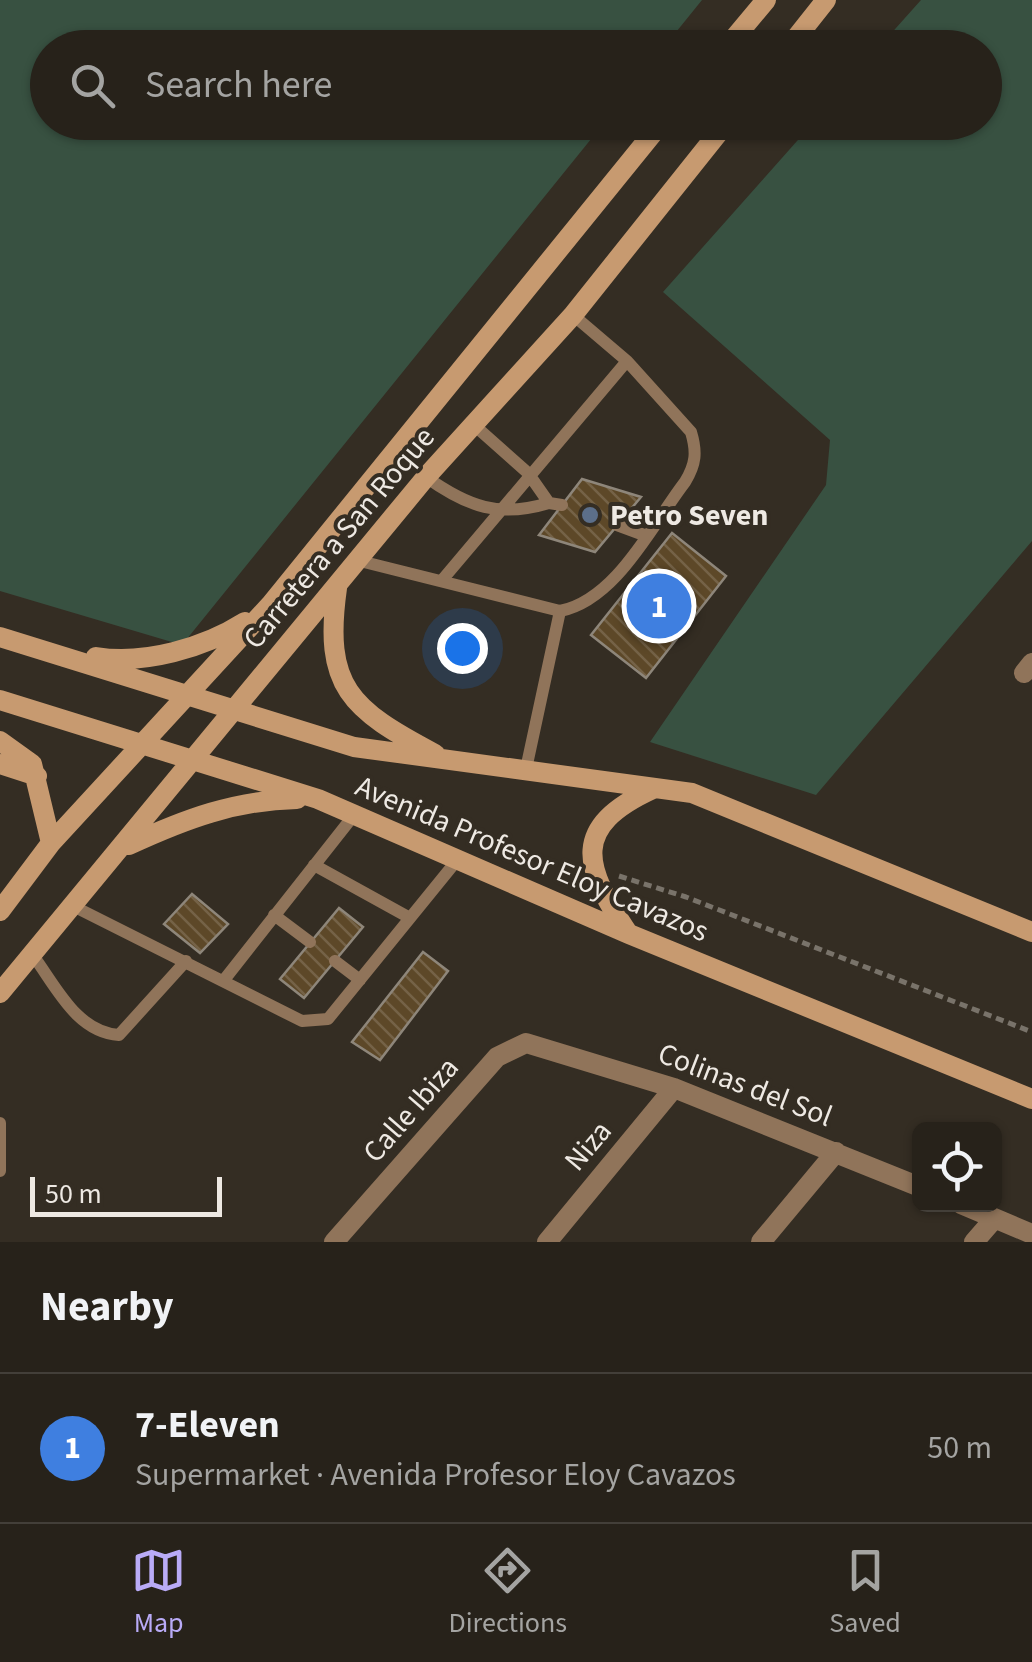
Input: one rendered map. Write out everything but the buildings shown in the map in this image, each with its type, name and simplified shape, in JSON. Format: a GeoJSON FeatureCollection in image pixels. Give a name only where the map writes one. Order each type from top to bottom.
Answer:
{"type":"FeatureCollection","features":[{"type":"Feature","properties":{"kind":"main road"},"geometry":{"type":"LineString","coordinates":[[741,30],[766,0]]}},
{"type":"Feature","properties":{"kind":"main road"},"geometry":{"type":"LineString","coordinates":[[802,30],[826,0]]}},
{"type":"Feature","properties":{"kind":"main road","name":"Carretera a San Roque"},"geometry":{"type":"LineString","coordinates":[[0,911],[51,843],[271,604],[647,140]]}},
{"type":"Feature","properties":{"kind":"main road","name":"Carretera a San Roque"},"geometry":{"type":"LineString","coordinates":[[0,993],[360,562],[426,477],[573,315],[712,140]]}},
{"type":"Feature","properties":{"kind":"main road"},"geometry":{"type":"LineString","coordinates":[[337,586],[331,645],[342,682],[360,706],[383,724],[446,760]]}},
{"type":"Feature","properties":{"kind":"main road"},"geometry":{"type":"LineString","coordinates":[[38,648],[104,659],[170,652],[233,629],[271,604]]}},
{"type":"Feature","properties":{"kind":"main road","name":"Avenida Profesor Eloy Cavazos"},"geometry":{"type":"LineString","coordinates":[[0,637],[354,747],[692,793],[1032,932]]}},
{"type":"Feature","properties":{"kind":"main road","name":"Avenida Profesor Eloy Cavazos"},"geometry":{"type":"LineString","coordinates":[[0,700],[318,799],[629,934],[1032,1099]]}},
{"type":"Feature","properties":{"kind":"main road"},"geometry":{"type":"LineString","coordinates":[[0,741],[32,764],[38,776],[51,843]]}},
{"type":"Feature","properties":{"kind":"main road"},"geometry":{"type":"LineString","coordinates":[[0,764],[38,776]]}},
{"type":"Feature","properties":{"kind":"main road"},"geometry":{"type":"LineString","coordinates":[[629,934],[608,903],[596,869],[593,840],[598,828],[620,804],[653,790]]}},
{"type":"Feature","properties":{"kind":"main road"},"geometry":{"type":"LineString","coordinates":[[123,848],[196,817],[246,802],[318,799]]}},
{"type":"Feature","properties":{"kind":"street","name":"Calle Ibiza"},"geometry":{"type":"LineString","coordinates":[[334,1242],[497,1057],[526,1043],[547,1047]]}},
{"type":"Feature","properties":{"kind":"street","name":"Colinas del Sol"},"geometry":{"type":"LineString","coordinates":[[547,1047],[674,1088],[912,1184]]}},
{"type":"Feature","properties":{"kind":"street","name":"Niza"},"geometry":{"type":"LineString","coordinates":[[547,1242],[674,1088]]}},
{"type":"Feature","properties":{"kind":"street"},"geometry":{"type":"LineString","coordinates":[[762,1242],[836,1152]]}},
{"type":"Feature","properties":{"kind":"street"},"geometry":{"type":"LineString","coordinates":[[980,1212],[1032,1234]]}},
{"type":"Feature","properties":{"kind":"street"},"geometry":{"type":"LineString","coordinates":[[974,1242],[994,1218]]}},
{"type":"Feature","properties":{"kind":"lane"},"geometry":{"type":"LineString","coordinates":[[360,562],[443,578],[560,610],[591,601],[606,590],[693,469],[695,446],[691,432],[628,361],[573,315]]}},
{"type":"Feature","properties":{"kind":"lane"},"geometry":{"type":"LineString","coordinates":[[443,578],[628,361]]}},
{"type":"Feature","properties":{"kind":"lane"},"geometry":{"type":"LineString","coordinates":[[426,477],[467,504],[498,512],[555,504],[474,425]]}},
{"type":"Feature","properties":{"kind":"lane"},"geometry":{"type":"LineString","coordinates":[[617,525],[644,535]]}},
{"type":"Feature","properties":{"kind":"lane"},"geometry":{"type":"LineString","coordinates":[[526,770],[560,610]]}},
{"type":"Feature","properties":{"kind":"lane"},"geometry":{"type":"LineString","coordinates":[[224,980],[354,815]]}},
{"type":"Feature","properties":{"kind":"lane"},"geometry":{"type":"LineString","coordinates":[[73,906],[313,1023],[328,1019],[458,859]]}},
{"type":"Feature","properties":{"kind":"lane"},"geometry":{"type":"LineString","coordinates":[[314,865],[410,918]]}},
{"type":"Feature","properties":{"kind":"lane"},"geometry":{"type":"LineString","coordinates":[[274,916],[310,942]]}},
{"type":"Feature","properties":{"kind":"lane"},"geometry":{"type":"LineString","coordinates":[[32,954],[80,1019],[99,1034],[119,1036],[186,961]]}},
{"type":"Feature","properties":{"kind":"lane"},"geometry":{"type":"LineString","coordinates":[[335,961],[360,980]]}},
{"type":"Feature","properties":{"kind":"lane"},"geometry":{"type":"LineString","coordinates":[[0,1123],[0,1171]]}},
{"type":"Feature","properties":{"kind":"path"},"geometry":{"type":"LineString","coordinates":[[596,869],[686,898],[1032,1032]]}},
{"type":"Feature","properties":{"kind":"green space"},"geometry":{"type":"Polygon","coordinates":[[[0,0],[702,0],[678,30],[30,30],[30,140],[590,140],[182,645],[0,591],[0,0]]]}},
{"type":"Feature","properties":{"kind":"green space"},"geometry":{"type":"Polygon","coordinates":[[[921,0],[1032,0],[1032,541],[816,795],[650,742],[826,485],[830,440],[663,292],[798,140],[1002,140],[1002,30],[894,30],[921,0]]]}},
{"type":"Feature","properties":{"kind":"place","name":"Petro Seven"},"geometry":{"type":"Point","coordinates":[590,515]}},
{"type":"Feature","properties":{"kind":"place","name":"7-Eleven"},"geometry":{"type":"Point","coordinates":[659,606]}}]}
